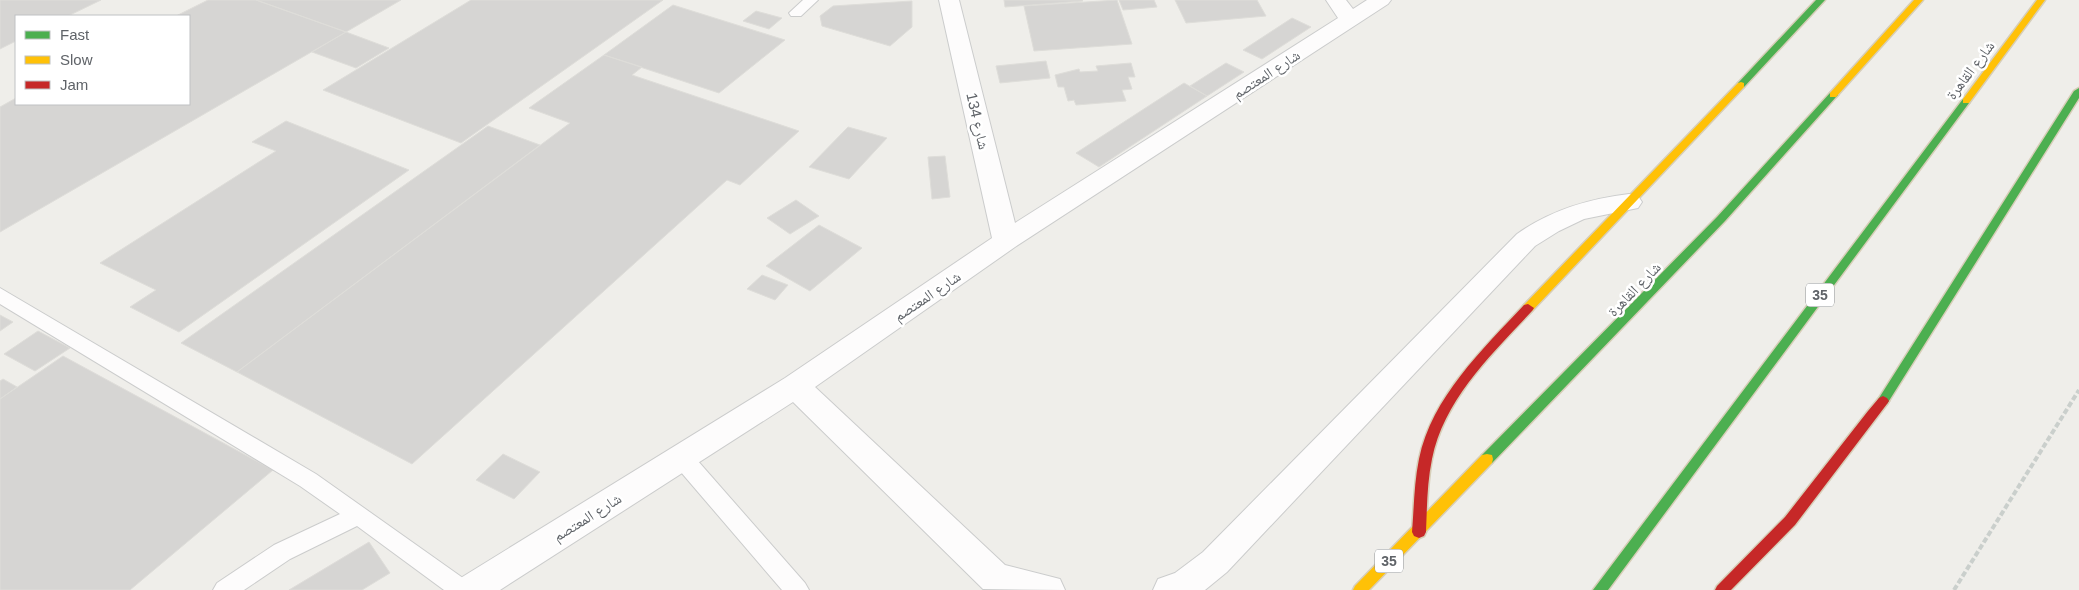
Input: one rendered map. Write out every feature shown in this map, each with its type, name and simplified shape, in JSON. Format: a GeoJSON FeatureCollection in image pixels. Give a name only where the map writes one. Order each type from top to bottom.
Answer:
{"type":"FeatureCollection","features":[{"type":"Feature","properties":{"kind":"main road"},"geometry":{"type":"LineString","coordinates":[[1418,532],[1425,461],[1438,424],[1458,390],[1480,359],[1821,0]]}},
{"type":"Feature","properties":{"kind":"main road","name":"شارع القاهرة"},"geometry":{"type":"LineString","coordinates":[[1360,590],[1722,219],[1920,0]]}},
{"type":"Feature","properties":{"kind":"main road","name":"شارع القاهرة"},"geometry":{"type":"LineString","coordinates":[[1600,590],[2041,0]]}},
{"type":"Feature","properties":{"kind":"main road"},"geometry":{"type":"LineString","coordinates":[[1722,590],[1797,513],[1828,475],[1854,435],[1888,394],[2079,91]]}},
{"type":"Feature","properties":{"kind":"street","name":"شارع 134"},"geometry":{"type":"LineString","coordinates":[[949,0],[1006,241]]}},
{"type":"Feature","properties":{"kind":"street","name":"شارع المعتصم"},"geometry":{"type":"LineString","coordinates":[[471,590],[795,386],[1343,10],[1381,0]]}},
{"type":"Feature","properties":{"kind":"street"},"geometry":{"type":"LineString","coordinates":[[1170,590],[1184,586],[1215,562],[1526,240],[1542,228],[1567,215],[1604,204],[1629,202]]}},
{"type":"Feature","properties":{"kind":"street"},"geometry":{"type":"LineString","coordinates":[[795,386],[996,584],[1048,590]]}},
{"type":"Feature","properties":{"kind":"lane"},"geometry":{"type":"LineString","coordinates":[[796,13],[812,0]]}},
{"type":"Feature","properties":{"kind":"lane"},"geometry":{"type":"LineString","coordinates":[[0,295],[308,480],[462,590]]}},
{"type":"Feature","properties":{"kind":"lane"},"geometry":{"type":"LineString","coordinates":[[682,458],[797,590]]}},
{"type":"Feature","properties":{"kind":"lane"},"geometry":{"type":"LineString","coordinates":[[225,590],[282,552],[359,515]]}},
{"type":"Feature","properties":{"kind":"path"},"geometry":{"type":"LineString","coordinates":[[1954,590],[2079,390]]}},
{"type":"Feature","properties":{"kind":"building"},"geometry":{"type":"Polygon","coordinates":[[[0,0],[101,0],[70,15],[15,15],[15,42],[0,49],[0,0]]]}},
{"type":"Feature","properties":{"kind":"building"},"geometry":{"type":"Polygon","coordinates":[[[208,0],[256,0],[346,32],[0,232],[0,107],[15,99],[15,105],[190,105],[190,15],[178,15],[208,0]]]}},
{"type":"Feature","properties":{"kind":"building"},"geometry":{"type":"Polygon","coordinates":[[[256,0],[401,0],[346,32],[256,0]]]}},
{"type":"Feature","properties":{"kind":"building"},"geometry":{"type":"Polygon","coordinates":[[[471,0],[663,0],[461,143],[323,90],[471,0]]]}},
{"type":"Feature","properties":{"kind":"building"},"geometry":{"type":"Polygon","coordinates":[[[1004,0],[1082,0],[1083,1],[1005,7],[1004,0]]]}},
{"type":"Feature","properties":{"kind":"building"},"geometry":{"type":"Polygon","coordinates":[[[1117,0],[1132,44],[1034,51],[1024,6],[1117,0]]]}},
{"type":"Feature","properties":{"kind":"building"},"geometry":{"type":"Polygon","coordinates":[[[1119,0],[1154,0],[1157,7],[1123,10],[1119,0]]]}},
{"type":"Feature","properties":{"kind":"building"},"geometry":{"type":"Polygon","coordinates":[[[1175,0],[1257,0],[1266,16],[1186,23],[1175,0]]]}},
{"type":"Feature","properties":{"kind":"building"},"geometry":{"type":"Polygon","coordinates":[[[912,1],[912,27],[890,46],[822,26],[820,16],[833,6],[912,1]]]}},
{"type":"Feature","properties":{"kind":"building"},"geometry":{"type":"Polygon","coordinates":[[[673,5],[785,40],[719,93],[604,55],[673,5]]]}},
{"type":"Feature","properties":{"kind":"building"},"geometry":{"type":"Polygon","coordinates":[[[756,11],[782,18],[769,29],[743,21],[756,11]]]}},
{"type":"Feature","properties":{"kind":"building"},"geometry":{"type":"Polygon","coordinates":[[[1292,18],[1311,27],[1262,59],[1243,50],[1292,18]]]}},
{"type":"Feature","properties":{"kind":"building"},"geometry":{"type":"Polygon","coordinates":[[[346,32],[389,48],[356,68],[312,52],[346,32]]]}},
{"type":"Feature","properties":{"kind":"building"},"geometry":{"type":"Polygon","coordinates":[[[604,55],[642,67],[632,75],[799,131],[740,185],[727,180],[412,464],[237,372],[570,123],[529,108],[604,55]]]}},
{"type":"Feature","properties":{"kind":"building"},"geometry":{"type":"Polygon","coordinates":[[[1046,61],[1050,78],[1000,83],[996,66],[1046,61]]]}},
{"type":"Feature","properties":{"kind":"building"},"geometry":{"type":"Polygon","coordinates":[[[1131,63],[1135,77],[1128,77],[1132,89],[1122,90],[1126,101],[1076,105],[1074,100],[1068,101],[1064,87],[1058,87],[1055,75],[1079,69],[1080,72],[1098,71],[1096,66],[1131,63]]]}},
{"type":"Feature","properties":{"kind":"building"},"geometry":{"type":"Polygon","coordinates":[[[1226,63],[1244,72],[1207,96],[1190,86],[1226,63]]]}},
{"type":"Feature","properties":{"kind":"building"},"geometry":{"type":"Polygon","coordinates":[[[1184,83],[1207,96],[1099,167],[1076,153],[1184,83]]]}},
{"type":"Feature","properties":{"kind":"building"},"geometry":{"type":"Polygon","coordinates":[[[286,121],[409,170],[179,332],[130,307],[156,290],[100,263],[276,151],[252,142],[286,121]]]}},
{"type":"Feature","properties":{"kind":"building"},"geometry":{"type":"Polygon","coordinates":[[[488,126],[540,145],[237,372],[181,343],[488,126]]]}},
{"type":"Feature","properties":{"kind":"building"},"geometry":{"type":"Polygon","coordinates":[[[848,127],[887,138],[849,179],[809,167],[848,127]]]}},
{"type":"Feature","properties":{"kind":"building"},"geometry":{"type":"Polygon","coordinates":[[[945,156],[950,197],[932,199],[928,157],[945,156]]]}},
{"type":"Feature","properties":{"kind":"building"},"geometry":{"type":"Polygon","coordinates":[[[796,200],[819,216],[790,234],[767,218],[796,200]]]}},
{"type":"Feature","properties":{"kind":"building"},"geometry":{"type":"Polygon","coordinates":[[[819,225],[862,248],[810,291],[766,266],[819,225]]]}},
{"type":"Feature","properties":{"kind":"building"},"geometry":{"type":"Polygon","coordinates":[[[762,275],[788,285],[775,300],[747,289],[762,275]]]}},
{"type":"Feature","properties":{"kind":"building"},"geometry":{"type":"Polygon","coordinates":[[[0,315],[13,322],[0,331],[0,315]]]}},
{"type":"Feature","properties":{"kind":"building"},"geometry":{"type":"Polygon","coordinates":[[[38,331],[70,348],[35,371],[4,354],[38,331]]]}},
{"type":"Feature","properties":{"kind":"building"},"geometry":{"type":"Polygon","coordinates":[[[63,356],[273,470],[130,590],[0,590],[0,399],[63,356]]]}},
{"type":"Feature","properties":{"kind":"building"},"geometry":{"type":"Polygon","coordinates":[[[3,379],[17,387],[0,399],[0,381],[3,379]]]}},
{"type":"Feature","properties":{"kind":"building"},"geometry":{"type":"Polygon","coordinates":[[[503,454],[540,472],[514,499],[476,480],[503,454]]]}},
{"type":"Feature","properties":{"kind":"building"},"geometry":{"type":"Polygon","coordinates":[[[369,542],[390,573],[362,590],[289,590],[369,542]]]}},
{"type":"Feature","properties":{"kind":"traffic: fast"},"geometry":{"type":"LineString","coordinates":[[1741,85],[1821,0]]}},
{"type":"Feature","properties":{"kind":"traffic: fast"},"geometry":{"type":"LineString","coordinates":[[1883,401],[2079,91]]}},
{"type":"Feature","properties":{"kind":"traffic: fast"},"geometry":{"type":"LineString","coordinates":[[1487,459],[1721,219],[1833,95]]}},
{"type":"Feature","properties":{"kind":"traffic: fast"},"geometry":{"type":"LineString","coordinates":[[1600,590],[1966,101]]}},
{"type":"Feature","properties":{"kind":"traffic: slow"},"geometry":{"type":"LineString","coordinates":[[1833,95],[1919,0]]}},
{"type":"Feature","properties":{"kind":"traffic: slow"},"geometry":{"type":"LineString","coordinates":[[1966,101],[2041,0]]}},
{"type":"Feature","properties":{"kind":"traffic: slow"},"geometry":{"type":"LineString","coordinates":[[1528,308],[1741,85]]}},
{"type":"Feature","properties":{"kind":"traffic: slow"},"geometry":{"type":"LineString","coordinates":[[1360,590],[1487,459]]}},
{"type":"Feature","properties":{"kind":"traffic: jam"},"geometry":{"type":"LineString","coordinates":[[1419,532],[1421,490],[1428,448],[1445,408],[1484,356],[1528,308]]}},
{"type":"Feature","properties":{"kind":"traffic: jam"},"geometry":{"type":"LineString","coordinates":[[1722,590],[1790,521],[1883,401]]}}]}
